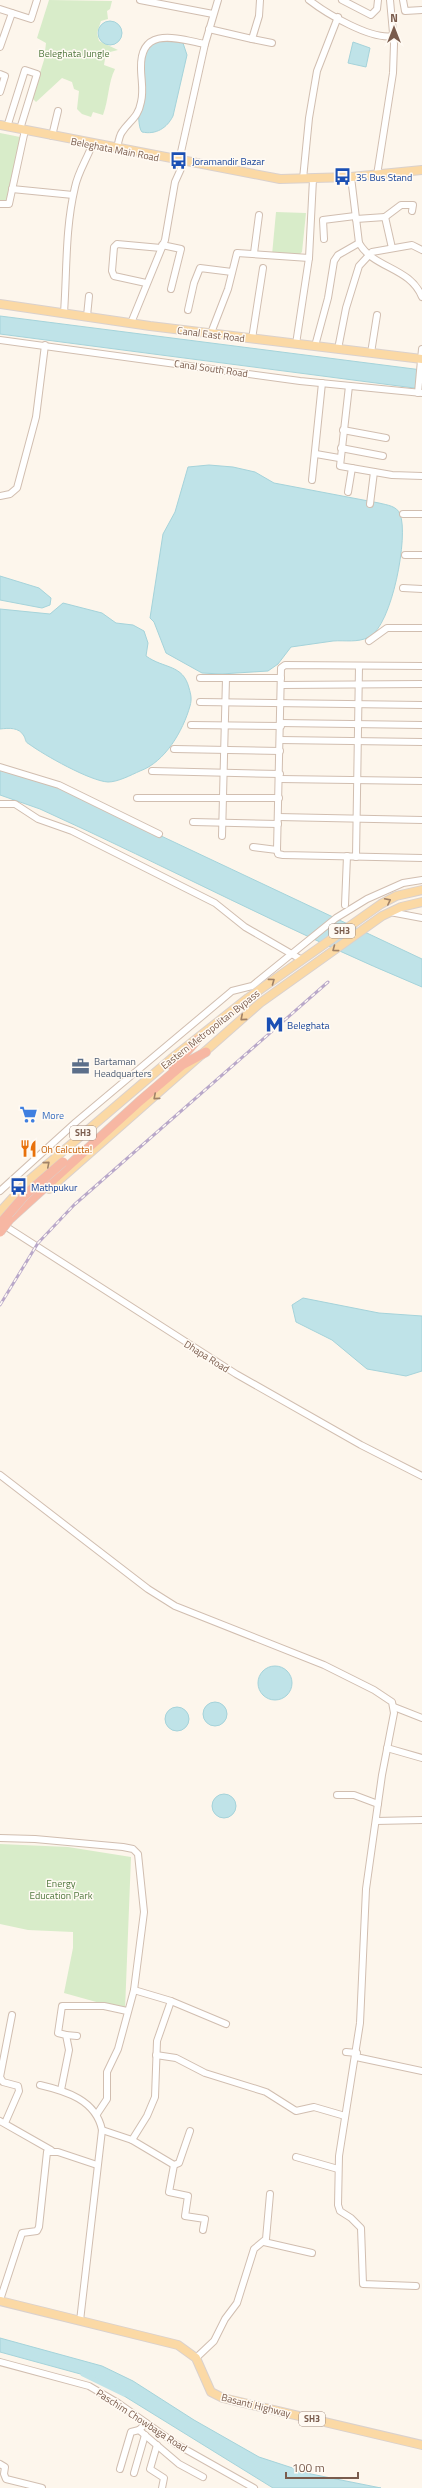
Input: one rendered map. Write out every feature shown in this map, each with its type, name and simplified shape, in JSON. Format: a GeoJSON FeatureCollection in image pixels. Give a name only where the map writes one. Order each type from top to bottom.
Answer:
{"type":"FeatureCollection","features":[{"type":"Feature","properties":{"kind":"highway"},"geometry":{"type":"LineString","coordinates":[[67,1162],[164,1074],[197,1040]]}},
{"type":"Feature","properties":{"kind":"highway"},"geometry":{"type":"LineString","coordinates":[[2,1227],[26,1195],[182,1065],[206,1052]]}},
{"type":"Feature","properties":{"kind":"main road","name":"Beleghata Main Road"},"geometry":{"type":"LineString","coordinates":[[4,126],[92,145],[280,179],[351,177],[422,170]]}},
{"type":"Feature","properties":{"kind":"main road","name":"Canal East Road"},"geometry":{"type":"LineString","coordinates":[[0,304],[131,323],[252,339],[338,348],[421,360]]}},
{"type":"Feature","properties":{"kind":"main road","name":"Eastern Metropolitan Bypass"},"geometry":{"type":"LineString","coordinates":[[0,1212],[28,1181],[131,1092],[248,998],[370,911],[396,896],[422,890]]}},
{"type":"Feature","properties":{"kind":"main road","name":"SH3"},"geometry":{"type":"LineString","coordinates":[[388,912],[422,902]]}},
{"type":"Feature","properties":{"kind":"main road","name":"Eastern Metropolitan Bypass"},"geometry":{"type":"LineString","coordinates":[[2,1227],[206,1052],[260,1003],[388,912]]}},
{"type":"Feature","properties":{"kind":"main road","name":"SH3"},"geometry":{"type":"LineString","coordinates":[[0,1237],[2,1227]]}},
{"type":"Feature","properties":{"kind":"main road"},"geometry":{"type":"LineString","coordinates":[[0,2301],[178,2345],[196,2358]]}},
{"type":"Feature","properties":{"kind":"main road","name":"Basanti Highway"},"geometry":{"type":"LineString","coordinates":[[196,2358],[211,2392],[223,2398],[422,2445]]}},
{"type":"Feature","properties":{"kind":"street"},"geometry":{"type":"LineString","coordinates":[[0,9],[31,19],[37,0]]}},
{"type":"Feature","properties":{"kind":"street"},"geometry":{"type":"LineString","coordinates":[[140,0],[213,14]]}},
{"type":"Feature","properties":{"kind":"street"},"geometry":{"type":"LineString","coordinates":[[131,323],[162,246],[205,44],[218,0]]}},
{"type":"Feature","properties":{"kind":"street"},"geometry":{"type":"LineString","coordinates":[[252,39],[259,16],[260,0]]}},
{"type":"Feature","properties":{"kind":"street"},"geometry":{"type":"LineString","coordinates":[[342,0],[371,15],[377,9],[378,0]]}},
{"type":"Feature","properties":{"kind":"street"},"geometry":{"type":"LineString","coordinates":[[377,175],[393,73],[393,36],[390,0]]}},
{"type":"Feature","properties":{"kind":"street"},"geometry":{"type":"LineString","coordinates":[[403,0],[405,11],[422,10]]}},
{"type":"Feature","properties":{"kind":"street"},"geometry":{"type":"LineString","coordinates":[[312,1],[338,17],[380,37],[393,36]]}},
{"type":"Feature","properties":{"kind":"street"},"geometry":{"type":"LineString","coordinates":[[0,47],[12,13]]}},
{"type":"Feature","properties":{"kind":"street"},"geometry":{"type":"LineString","coordinates":[[303,179],[315,82],[338,17]]}},
{"type":"Feature","properties":{"kind":"street"},"geometry":{"type":"LineString","coordinates":[[209,29],[272,43]]}},
{"type":"Feature","properties":{"kind":"street"},"geometry":{"type":"LineString","coordinates":[[117,149],[122,132],[135,119],[141,104],[143,89],[141,60],[150,44],[157,38],[173,36],[205,44]]}},
{"type":"Feature","properties":{"kind":"street"},"geometry":{"type":"LineString","coordinates":[[0,204],[9,204],[22,130],[37,74],[25,70],[4,126]]}},
{"type":"Feature","properties":{"kind":"street"},"geometry":{"type":"LineString","coordinates":[[0,92],[4,74]]}},
{"type":"Feature","properties":{"kind":"street"},"geometry":{"type":"LineString","coordinates":[[52,136],[58,111]]}},
{"type":"Feature","properties":{"kind":"street"},"geometry":{"type":"LineString","coordinates":[[64,313],[68,259],[67,228],[73,194],[92,145]]}},
{"type":"Feature","properties":{"kind":"street"},"geometry":{"type":"LineString","coordinates":[[351,177],[359,243],[368,255],[407,276],[418,287],[422,297]]}},
{"type":"Feature","properties":{"kind":"street"},"geometry":{"type":"LineString","coordinates":[[296,344],[309,258],[313,179]]}},
{"type":"Feature","properties":{"kind":"street"},"geometry":{"type":"LineString","coordinates":[[12,189],[73,194]]}},
{"type":"Feature","properties":{"kind":"street"},"geometry":{"type":"LineString","coordinates":[[324,239],[323,220],[355,217],[385,217],[401,205],[413,205],[412,211]]}},
{"type":"Feature","properties":{"kind":"street"},"geometry":{"type":"LineString","coordinates":[[254,253],[259,215]]}},
{"type":"Feature","properties":{"kind":"street"},"geometry":{"type":"LineString","coordinates":[[385,217],[392,248]]}},
{"type":"Feature","properties":{"kind":"street"},"geometry":{"type":"LineString","coordinates":[[146,283],[114,276],[112,264],[114,247],[117,244],[126,243],[181,249],[170,290]]}},
{"type":"Feature","properties":{"kind":"street"},"geometry":{"type":"LineString","coordinates":[[315,346],[328,298],[334,261],[338,255],[359,243]]}},
{"type":"Feature","properties":{"kind":"street"},"geometry":{"type":"LineString","coordinates":[[338,348],[357,271],[368,255],[372,252],[412,245],[422,250]]}},
{"type":"Feature","properties":{"kind":"street"},"geometry":{"type":"LineString","coordinates":[[211,333],[237,253],[309,258]]}},
{"type":"Feature","properties":{"kind":"street"},"geometry":{"type":"LineString","coordinates":[[188,310],[194,283],[200,268],[232,272]]}},
{"type":"Feature","properties":{"kind":"street"},"geometry":{"type":"LineString","coordinates":[[252,339],[263,268]]}},
{"type":"Feature","properties":{"kind":"street"},"geometry":{"type":"LineString","coordinates":[[87,316],[89,296]]}},
{"type":"Feature","properties":{"kind":"street"},"geometry":{"type":"LineString","coordinates":[[371,353],[377,315]]}},
{"type":"Feature","properties":{"kind":"street","name":"Canal South Road"},"geometry":{"type":"LineString","coordinates":[[0,340],[45,345],[131,359],[201,366],[322,383],[420,392]]}},
{"type":"Feature","properties":{"kind":"street"},"geometry":{"type":"LineString","coordinates":[[0,496],[10,494],[17,488],[36,417],[45,345]]}},
{"type":"Feature","properties":{"kind":"street"},"geometry":{"type":"LineString","coordinates":[[420,392],[422,349]]}},
{"type":"Feature","properties":{"kind":"street"},"geometry":{"type":"LineString","coordinates":[[312,480],[316,454],[314,450],[322,383]]}},
{"type":"Feature","properties":{"kind":"street"},"geometry":{"type":"LineString","coordinates":[[349,386],[339,458],[340,466],[374,472],[422,476]]}},
{"type":"Feature","properties":{"kind":"street"},"geometry":{"type":"LineString","coordinates":[[343,430],[386,438]]}},
{"type":"Feature","properties":{"kind":"street"},"geometry":{"type":"LineString","coordinates":[[341,448],[383,456]]}},
{"type":"Feature","properties":{"kind":"street"},"geometry":{"type":"LineString","coordinates":[[316,454],[339,458]]}},
{"type":"Feature","properties":{"kind":"street"},"geometry":{"type":"LineString","coordinates":[[348,492],[352,468]]}},
{"type":"Feature","properties":{"kind":"street"},"geometry":{"type":"LineString","coordinates":[[370,504],[374,472]]}},
{"type":"Feature","properties":{"kind":"street"},"geometry":{"type":"LineString","coordinates":[[404,514],[422,514]]}},
{"type":"Feature","properties":{"kind":"street"},"geometry":{"type":"LineString","coordinates":[[405,555],[422,555]]}},
{"type":"Feature","properties":{"kind":"street"},"geometry":{"type":"LineString","coordinates":[[403,588],[422,588]]}},
{"type":"Feature","properties":{"kind":"street"},"geometry":{"type":"LineString","coordinates":[[369,641],[387,628],[422,628]]}},
{"type":"Feature","properties":{"kind":"street"},"geometry":{"type":"LineString","coordinates":[[422,666],[285,665],[281,668],[280,777],[277,850],[278,854],[283,855],[422,858]]}},
{"type":"Feature","properties":{"kind":"street"},"geometry":{"type":"LineString","coordinates":[[356,857],[359,666]]}},
{"type":"Feature","properties":{"kind":"street"},"geometry":{"type":"LineString","coordinates":[[200,678],[359,684],[422,684]]}},
{"type":"Feature","properties":{"kind":"street"},"geometry":{"type":"LineString","coordinates":[[222,836],[226,678]]}},
{"type":"Feature","properties":{"kind":"street"},"geometry":{"type":"LineString","coordinates":[[200,702],[422,705]]}},
{"type":"Feature","properties":{"kind":"street"},"geometry":{"type":"LineString","coordinates":[[191,725],[358,723],[422,725]]}},
{"type":"Feature","properties":{"kind":"street"},"geometry":{"type":"LineString","coordinates":[[280,740],[422,742]]}},
{"type":"Feature","properties":{"kind":"street"},"geometry":{"type":"LineString","coordinates":[[174,750],[280,751]]}},
{"type":"Feature","properties":{"kind":"street"},"geometry":{"type":"LineString","coordinates":[[0,767],[59,785],[159,834]]}},
{"type":"Feature","properties":{"kind":"street"},"geometry":{"type":"LineString","coordinates":[[152,771],[357,780],[422,781]]}},
{"type":"Feature","properties":{"kind":"street"},"geometry":{"type":"LineString","coordinates":[[136,798],[279,798]]}},
{"type":"Feature","properties":{"kind":"street"},"geometry":{"type":"LineString","coordinates":[[0,804],[15,804],[38,819],[69,830],[215,903],[245,927],[266,937],[302,960]]}},
{"type":"Feature","properties":{"kind":"street"},"geometry":{"type":"LineString","coordinates":[[193,822],[356,818],[422,820]]}},
{"type":"Feature","properties":{"kind":"street"},"geometry":{"type":"LineString","coordinates":[[253,847],[277,850]]}},
{"type":"Feature","properties":{"kind":"street"},"geometry":{"type":"LineString","coordinates":[[345,905],[347,856]]}},
{"type":"Feature","properties":{"kind":"street"},"geometry":{"type":"LineString","coordinates":[[0,1191],[80,1119],[232,991],[252,986],[336,918],[367,899],[403,883],[422,880]]}},
{"type":"Feature","properties":{"kind":"street"},"geometry":{"type":"LineString","coordinates":[[388,912],[422,918]]}},
{"type":"Feature","properties":{"kind":"street"},"geometry":{"type":"LineString","coordinates":[[0,1212],[2,1227]]}},
{"type":"Feature","properties":{"kind":"street","name":"Dhapa Road"},"geometry":{"type":"LineString","coordinates":[[2,1227],[46,1250],[236,1374],[360,1445],[422,1476]]}},
{"type":"Feature","properties":{"kind":"street"},"geometry":{"type":"LineString","coordinates":[[0,1475],[162,1598],[201,1618],[284,1649],[353,1679],[388,1698],[394,1707],[422,1718]]}},
{"type":"Feature","properties":{"kind":"street"},"geometry":{"type":"LineString","coordinates":[[394,1707],[386,1748],[366,1889],[362,1996],[356,2055],[345,2116],[338,2169],[339,2209],[361,2228],[363,2284],[416,2286]]}},
{"type":"Feature","properties":{"kind":"street"},"geometry":{"type":"LineString","coordinates":[[386,1748],[422,1758]]}},
{"type":"Feature","properties":{"kind":"street"},"geometry":{"type":"LineString","coordinates":[[337,1795],[354,1795],[378,1804]]}},
{"type":"Feature","properties":{"kind":"street"},"geometry":{"type":"LineString","coordinates":[[376,1821],[422,1820]]}},
{"type":"Feature","properties":{"kind":"street"},"geometry":{"type":"LineString","coordinates":[[0,1838],[35,1839],[133,1849],[138,1854],[144,1912],[134,1990],[127,2011],[118,2049],[107,2072],[107,2099],[97,2114]]}},
{"type":"Feature","properties":{"kind":"street"},"geometry":{"type":"LineString","coordinates":[[134,1990],[171,2001],[226,2024]]}},
{"type":"Feature","properties":{"kind":"street"},"geometry":{"type":"LineString","coordinates":[[132,2140],[147,2116],[155,2097],[156,2055],[159,2028],[171,2001]]}},
{"type":"Feature","properties":{"kind":"street"},"geometry":{"type":"LineString","coordinates":[[77,2036],[58,2033],[62,2006],[104,2006],[127,2011]]}},
{"type":"Feature","properties":{"kind":"street"},"geometry":{"type":"LineString","coordinates":[[12,2015],[0,2077],[3,2082],[18,2086],[19,2091],[3,2122],[51,2150],[97,2165]]}},
{"type":"Feature","properties":{"kind":"street"},"geometry":{"type":"LineString","coordinates":[[61,2090],[69,2050],[66,2035]]}},
{"type":"Feature","properties":{"kind":"street"},"geometry":{"type":"LineString","coordinates":[[346,2052],[422,2071]]}},
{"type":"Feature","properties":{"kind":"street"},"geometry":{"type":"LineString","coordinates":[[156,2055],[176,2058],[205,2073],[266,2092],[296,2111],[314,2107],[345,2116]]}},
{"type":"Feature","properties":{"kind":"street"},"geometry":{"type":"LineString","coordinates":[[40,2085],[61,2090],[80,2099],[97,2114],[102,2130],[80,2320]]}},
{"type":"Feature","properties":{"kind":"street"},"geometry":{"type":"LineString","coordinates":[[102,2130],[132,2140],[174,2166]]}},
{"type":"Feature","properties":{"kind":"street"},"geometry":{"type":"LineString","coordinates":[[190,2131],[179,2162],[174,2166],[168,2192],[188,2196],[185,2216],[205,2219],[203,2230]]}},
{"type":"Feature","properties":{"kind":"street"},"geometry":{"type":"LineString","coordinates":[[0,2301],[22,2233],[37,2231],[39,2227],[45,2156],[47,2152],[51,2150]]}},
{"type":"Feature","properties":{"kind":"street"},"geometry":{"type":"LineString","coordinates":[[296,2157],[338,2169]]}},
{"type":"Feature","properties":{"kind":"street"},"geometry":{"type":"LineString","coordinates":[[196,2358],[214,2341],[225,2319],[237,2303],[254,2249],[264,2242],[270,2194]]}},
{"type":"Feature","properties":{"kind":"street"},"geometry":{"type":"LineString","coordinates":[[264,2242],[312,2253]]}},
{"type":"Feature","properties":{"kind":"street","name":"Paschim Chowbaga Road"},"geometry":{"type":"LineString","coordinates":[[0,2362],[89,2386],[176,2444],[254,2488]]}},
{"type":"Feature","properties":{"kind":"street"},"geometry":{"type":"LineString","coordinates":[[120,2469],[131,2432],[138,2430],[146,2423]]}},
{"type":"Feature","properties":{"kind":"street"},"geometry":{"type":"LineString","coordinates":[[138,2430],[186,2468],[203,2477]]}},
{"type":"Feature","properties":{"kind":"street"},"geometry":{"type":"LineString","coordinates":[[134,2473],[145,2435]]}},
{"type":"Feature","properties":{"kind":"street"},"geometry":{"type":"LineString","coordinates":[[156,2445],[150,2469],[164,2478],[162,2488]]}},
{"type":"Feature","properties":{"kind":"street"},"geometry":{"type":"LineString","coordinates":[[0,2464],[5,2467],[4,2474],[6,2478],[26,2486],[42,2488]]}},
{"type":"Feature","properties":{"kind":"green space","name":"Beleghata Jungle"},"geometry":{"type":"Polygon","coordinates":[[[49,0],[112,1],[110,9],[107,11],[108,19],[101,21],[97,33],[99,41],[118,50],[106,53],[104,65],[115,69],[103,115],[93,112],[91,117],[82,114],[77,109],[79,91],[74,89],[72,82],[62,78],[36,102],[32,98],[44,60],[46,43],[37,38],[49,0]]]}},
{"type":"Feature","properties":{"kind":"green space"},"geometry":{"type":"Polygon","coordinates":[[[0,133],[20,137],[7,204],[0,202],[0,133]]]}},
{"type":"Feature","properties":{"kind":"green space"},"geometry":{"type":"Polygon","coordinates":[[[276,212],[306,213],[302,252],[299,255],[272,255],[276,212]]]}},
{"type":"Feature","properties":{"kind":"green space","name":"Energy Education Park"},"geometry":{"type":"Polygon","coordinates":[[[0,1844],[68,1847],[131,1857],[125,2010],[64,1993],[73,1948],[73,1932],[28,1930],[0,1924],[0,1844]]]}},
{"type":"Feature","properties":{"kind":"water"},"geometry":{"type":"Polygon","coordinates":[[[110,21],[115,22],[121,28],[121,38],[115,44],[110,45],[105,44],[99,38],[98,33],[99,28],[105,22],[110,21]]]}},
{"type":"Feature","properties":{"kind":"water"},"geometry":{"type":"Polygon","coordinates":[[[178,40],[183,43],[187,55],[173,116],[168,124],[160,130],[147,133],[142,132],[140,127],[139,106],[141,80],[146,52],[150,46],[157,41],[178,40]]]}},
{"type":"Feature","properties":{"kind":"water"},"geometry":{"type":"Polygon","coordinates":[[[353,42],[370,48],[366,67],[348,63],[353,42]]]}},
{"type":"Feature","properties":{"kind":"water"},"geometry":{"type":"Polygon","coordinates":[[[0,316],[422,370],[422,389],[0,334],[0,316]]]}},
{"type":"Feature","properties":{"kind":"water"},"geometry":{"type":"Polygon","coordinates":[[[209,465],[233,467],[255,472],[274,483],[379,503],[391,506],[399,511],[402,525],[402,541],[396,579],[385,616],[377,629],[369,637],[360,640],[333,641],[291,647],[278,664],[268,671],[221,674],[202,673],[166,653],[154,622],[150,618],[163,534],[175,512],[188,467],[209,465]]]}},
{"type":"Feature","properties":{"kind":"water"},"geometry":{"type":"Polygon","coordinates":[[[0,576],[39,588],[51,598],[50,605],[42,608],[0,600],[0,576]]]}},
{"type":"Feature","properties":{"kind":"water"},"geometry":{"type":"Polygon","coordinates":[[[63,603],[102,613],[116,623],[133,625],[144,631],[148,643],[146,656],[178,671],[186,680],[189,688],[191,701],[187,716],[172,744],[157,761],[149,767],[120,780],[108,782],[90,777],[67,767],[36,749],[27,742],[22,733],[19,731],[10,728],[0,729],[0,609],[50,614],[63,603]]]}},
{"type":"Feature","properties":{"kind":"water"},"geometry":{"type":"Polygon","coordinates":[[[0,769],[53,785],[422,959],[422,987],[325,945],[40,809],[0,795],[0,769]]]}},
{"type":"Feature","properties":{"kind":"water"},"geometry":{"type":"Polygon","coordinates":[[[303,1298],[379,1313],[422,1316],[422,1371],[406,1376],[367,1369],[332,1340],[296,1322],[292,1305],[303,1298]]]}},
{"type":"Feature","properties":{"kind":"water"},"geometry":{"type":"Polygon","coordinates":[[[275,1666],[281,1667],[287,1671],[291,1677],[291,1689],[287,1695],[281,1699],[275,1700],[269,1699],[263,1695],[259,1689],[258,1683],[259,1677],[263,1671],[269,1667],[275,1666]]]}},
{"type":"Feature","properties":{"kind":"water"},"geometry":{"type":"Polygon","coordinates":[[[215,1702],[224,1705],[227,1714],[224,1723],[215,1726],[206,1723],[203,1714],[206,1705],[215,1702]]]}},
{"type":"Feature","properties":{"kind":"water"},"geometry":{"type":"Polygon","coordinates":[[[177,1707],[182,1708],[188,1714],[188,1724],[182,1730],[177,1731],[172,1730],[166,1724],[165,1719],[166,1714],[172,1708],[177,1707]]]}},
{"type":"Feature","properties":{"kind":"water"},"geometry":{"type":"Polygon","coordinates":[[[224,1794],[229,1795],[235,1801],[235,1811],[229,1817],[224,1818],[219,1817],[213,1811],[212,1806],[213,1801],[219,1795],[224,1794]]]}},
{"type":"Feature","properties":{"kind":"water"},"geometry":{"type":"Polygon","coordinates":[[[0,2338],[102,2366],[133,2381],[194,2420],[259,2457],[311,2474],[381,2488],[273,2488],[95,2378],[0,2352],[0,2338]]]}},
{"type":"Feature","properties":{"kind":"waterway"},"geometry":{"type":"LineString","coordinates":[[83,2374],[124,2394]]}},
{"type":"Feature","properties":{"kind":"railway"},"geometry":{"type":"LineString","coordinates":[[0,1305],[38,1243],[74,1205],[328,982]]}},
{"type":"Feature","properties":{"kind":"place","name":"Joramandir Bazar"},"geometry":{"type":"Point","coordinates":[179,161]}},
{"type":"Feature","properties":{"kind":"place","name":"35 Bus Stand"},"geometry":{"type":"Point","coordinates":[343,177]}},
{"type":"Feature","properties":{"kind":"place","name":"Beleghata"},"geometry":{"type":"Point","coordinates":[274,1025]}},
{"type":"Feature","properties":{"kind":"place","name":"Bartaman Headquarters"},"geometry":{"type":"Point","coordinates":[81,1067]}},
{"type":"Feature","properties":{"kind":"place","name":"More"},"geometry":{"type":"Point","coordinates":[29,1115]}},
{"type":"Feature","properties":{"kind":"place","name":"Oh Calcutta!"},"geometry":{"type":"Point","coordinates":[28,1149]}},
{"type":"Feature","properties":{"kind":"place","name":"Mathpukur"},"geometry":{"type":"Point","coordinates":[18,1187]}}]}
